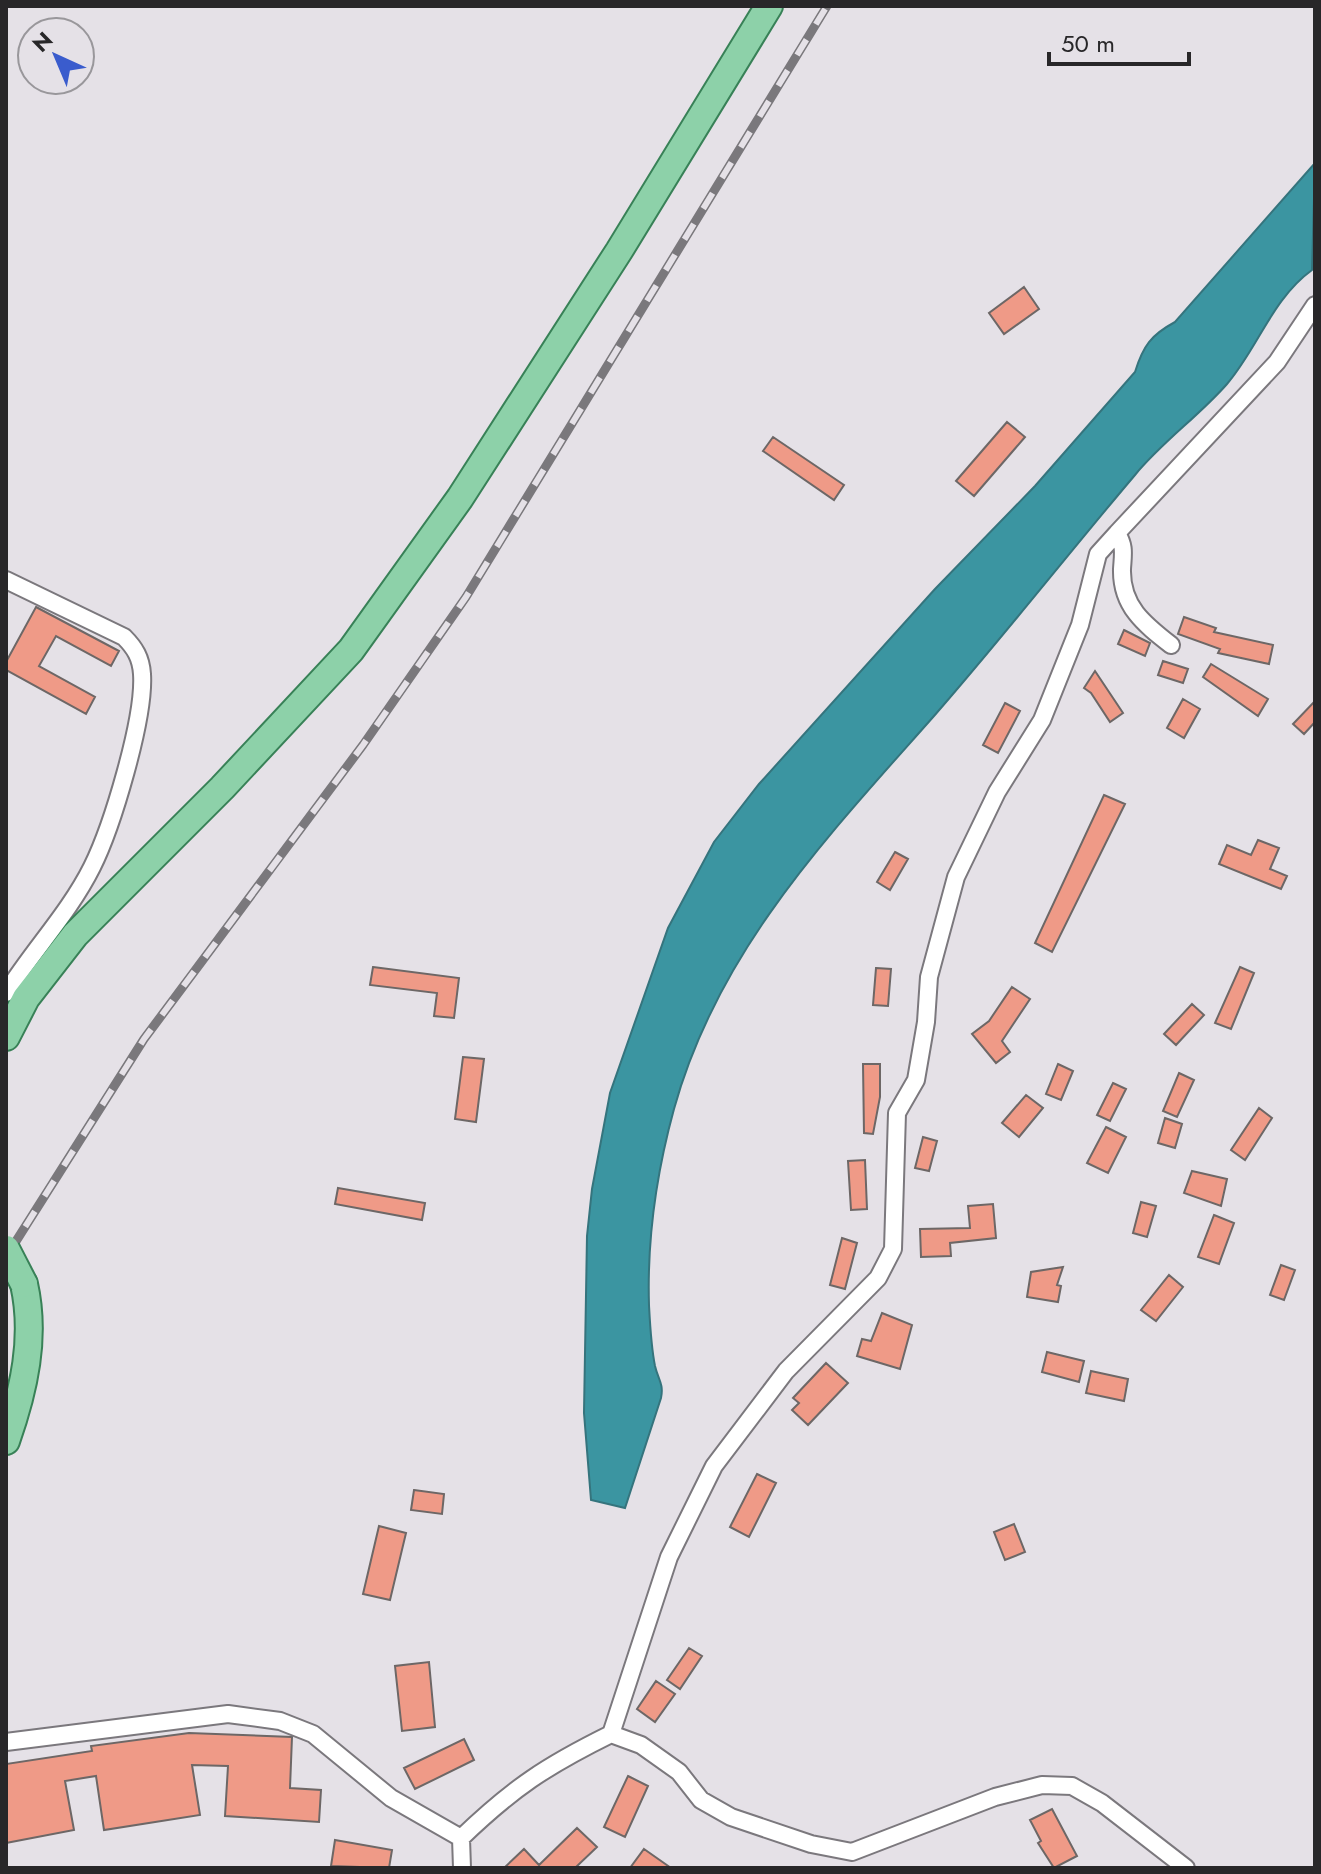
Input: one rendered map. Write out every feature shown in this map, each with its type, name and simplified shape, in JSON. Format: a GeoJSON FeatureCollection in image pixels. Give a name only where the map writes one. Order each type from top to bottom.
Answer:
{"type":"FeatureCollection","features":[{"type":"Feature","properties":{"kind":"main road"},"geometry":{"type":"LineString","coordinates":[[6,1037],[26,998],[75,935],[222,788],[351,650],[460,498],[619,251],[769,6]]}},
{"type":"Feature","properties":{"kind":"main road"},"geometry":{"type":"LineString","coordinates":[[6,1249],[24,1284],[31,1316],[27,1365],[6,1441]]}},
{"type":"Feature","properties":{"kind":"street"},"geometry":{"type":"LineString","coordinates":[[459,1867],[461,1838],[506,1794],[548,1765],[611,1734],[669,1557],[714,1466],[786,1371],[878,1278],[893,1249],[897,1113],[916,1080],[926,1022],[929,977],[956,877],[997,792],[1042,720],[1080,625],[1098,554],[1277,362],[1315,305]]}},
{"type":"Feature","properties":{"kind":"street"},"geometry":{"type":"LineString","coordinates":[[1117,533],[1125,546],[1123,579],[1130,608],[1171,645]]}},
{"type":"Feature","properties":{"kind":"street"},"geometry":{"type":"LineString","coordinates":[[6,580],[124,637],[136,649],[142,673],[135,727],[93,866],[68,908],[6,993]]}},
{"type":"Feature","properties":{"kind":"street"},"geometry":{"type":"LineString","coordinates":[[6,1742],[228,1714],[280,1721],[313,1734],[391,1798],[461,1838]]}},
{"type":"Feature","properties":{"kind":"street"},"geometry":{"type":"LineString","coordinates":[[611,1734],[641,1745],[679,1772],[701,1800],[731,1817],[811,1844],[852,1852],[995,1797],[1042,1785],[1072,1786],[1102,1803],[1186,1868]]}},
{"type":"Feature","properties":{"kind":"water"},"geometry":{"type":"Polygon","coordinates":[[[1315,163],[1312,270],[1286,295],[1227,384],[1146,463],[817,851],[748,946],[718,997],[693,1051],[674,1109],[654,1206],[649,1305],[661,1398],[625,1508],[591,1500],[584,1413],[587,1236],[592,1189],[610,1093],[668,928],[714,842],[759,784],[935,589],[1035,486],[1135,372],[1149,342],[1175,322],[1315,163]]]}},
{"type":"Feature","properties":{"kind":"building"},"geometry":{"type":"Polygon","coordinates":[[[1024,287],[1039,309],[1004,334],[989,313],[1024,287]]]}},
{"type":"Feature","properties":{"kind":"building"},"geometry":{"type":"Polygon","coordinates":[[[1007,422],[1025,437],[974,496],[956,481],[1007,422]]]}},
{"type":"Feature","properties":{"kind":"building"},"geometry":{"type":"Polygon","coordinates":[[[773,437],[844,485],[834,500],[763,451],[773,437]]]}},
{"type":"Feature","properties":{"kind":"building"},"geometry":{"type":"Polygon","coordinates":[[[36,607],[119,651],[111,666],[56,636],[39,666],[95,697],[86,714],[6,670],[6,662],[36,607]]]}},
{"type":"Feature","properties":{"kind":"building"},"geometry":{"type":"Polygon","coordinates":[[[1184,617],[1216,628],[1214,632],[1273,645],[1269,664],[1218,653],[1220,649],[1178,634],[1184,617]]]}},
{"type":"Feature","properties":{"kind":"building"},"geometry":{"type":"Polygon","coordinates":[[[1124,630],[1150,643],[1145,656],[1118,644],[1124,630]]]}},
{"type":"Feature","properties":{"kind":"building"},"geometry":{"type":"Polygon","coordinates":[[[1163,661],[1188,669],[1183,683],[1158,675],[1163,661]]]}},
{"type":"Feature","properties":{"kind":"building"},"geometry":{"type":"Polygon","coordinates":[[[1211,664],[1268,699],[1258,716],[1203,677],[1211,664]]]}},
{"type":"Feature","properties":{"kind":"building"},"geometry":{"type":"Polygon","coordinates":[[[1095,671],[1123,713],[1110,722],[1091,693],[1084,688],[1095,671]]]}},
{"type":"Feature","properties":{"kind":"building"},"geometry":{"type":"Polygon","coordinates":[[[1183,699],[1200,709],[1184,738],[1167,728],[1183,699]]]}},
{"type":"Feature","properties":{"kind":"building"},"geometry":{"type":"Polygon","coordinates":[[[1315,701],[1315,722],[1304,734],[1293,724],[1315,701]]]}},
{"type":"Feature","properties":{"kind":"building"},"geometry":{"type":"Polygon","coordinates":[[[1005,703],[1020,711],[998,753],[983,745],[1005,703]]]}},
{"type":"Feature","properties":{"kind":"building"},"geometry":{"type":"Polygon","coordinates":[[[1104,795],[1125,804],[1052,952],[1035,943],[1104,795]]]}},
{"type":"Feature","properties":{"kind":"building"},"geometry":{"type":"Polygon","coordinates":[[[1258,840],[1279,848],[1270,869],[1287,876],[1281,889],[1219,864],[1227,845],[1251,855],[1258,840]]]}},
{"type":"Feature","properties":{"kind":"building"},"geometry":{"type":"Polygon","coordinates":[[[895,852],[908,859],[890,890],[877,882],[895,852]]]}},
{"type":"Feature","properties":{"kind":"building"},"geometry":{"type":"Polygon","coordinates":[[[373,967],[459,978],[454,1018],[434,1016],[437,993],[370,985],[373,967]]]}},
{"type":"Feature","properties":{"kind":"building"},"geometry":{"type":"Polygon","coordinates":[[[1240,967],[1254,973],[1231,1029],[1215,1023],[1240,967]]]}},
{"type":"Feature","properties":{"kind":"building"},"geometry":{"type":"Polygon","coordinates":[[[876,968],[891,969],[888,1006],[873,1005],[876,968]]]}},
{"type":"Feature","properties":{"kind":"building"},"geometry":{"type":"Polygon","coordinates":[[[1012,987],[1030,999],[1002,1041],[1010,1052],[996,1063],[972,1034],[989,1021],[1012,987]]]}},
{"type":"Feature","properties":{"kind":"building"},"geometry":{"type":"Polygon","coordinates":[[[1192,1004],[1204,1015],[1176,1045],[1164,1034],[1192,1004]]]}},
{"type":"Feature","properties":{"kind":"building"},"geometry":{"type":"Polygon","coordinates":[[[463,1057],[484,1059],[476,1122],[455,1119],[463,1057]]]}},
{"type":"Feature","properties":{"kind":"building"},"geometry":{"type":"Polygon","coordinates":[[[863,1064],[880,1064],[880,1097],[873,1134],[864,1133],[863,1064]]]}},
{"type":"Feature","properties":{"kind":"building"},"geometry":{"type":"Polygon","coordinates":[[[1058,1064],[1073,1071],[1061,1100],[1046,1094],[1058,1064]]]}},
{"type":"Feature","properties":{"kind":"building"},"geometry":{"type":"Polygon","coordinates":[[[1179,1073],[1194,1080],[1177,1117],[1163,1111],[1179,1073]]]}},
{"type":"Feature","properties":{"kind":"building"},"geometry":{"type":"Polygon","coordinates":[[[1113,1083],[1126,1089],[1110,1121],[1097,1115],[1113,1083]]]}},
{"type":"Feature","properties":{"kind":"building"},"geometry":{"type":"Polygon","coordinates":[[[1026,1095],[1043,1108],[1019,1137],[1002,1123],[1026,1095]]]}},
{"type":"Feature","properties":{"kind":"building"},"geometry":{"type":"Polygon","coordinates":[[[1259,1108],[1272,1118],[1245,1160],[1231,1150],[1259,1108]]]}},
{"type":"Feature","properties":{"kind":"building"},"geometry":{"type":"Polygon","coordinates":[[[1165,1118],[1182,1124],[1175,1148],[1158,1143],[1165,1118]]]}},
{"type":"Feature","properties":{"kind":"building"},"geometry":{"type":"Polygon","coordinates":[[[1106,1127],[1126,1137],[1108,1173],[1087,1163],[1106,1127]]]}},
{"type":"Feature","properties":{"kind":"building"},"geometry":{"type":"Polygon","coordinates":[[[923,1137],[937,1141],[929,1171],[915,1168],[923,1137]]]}},
{"type":"Feature","properties":{"kind":"building"},"geometry":{"type":"Polygon","coordinates":[[[865,1160],[867,1209],[851,1210],[848,1161],[865,1160]]]}},
{"type":"Feature","properties":{"kind":"building"},"geometry":{"type":"Polygon","coordinates":[[[1192,1171],[1227,1179],[1221,1206],[1184,1193],[1192,1171]]]}},
{"type":"Feature","properties":{"kind":"building"},"geometry":{"type":"Polygon","coordinates":[[[338,1188],[425,1203],[422,1220],[335,1204],[338,1188]]]}},
{"type":"Feature","properties":{"kind":"building"},"geometry":{"type":"Polygon","coordinates":[[[1141,1202],[1156,1206],[1147,1237],[1133,1233],[1141,1202]]]}},
{"type":"Feature","properties":{"kind":"building"},"geometry":{"type":"Polygon","coordinates":[[[993,1204],[996,1238],[950,1243],[951,1256],[921,1257],[920,1229],[970,1228],[968,1206],[993,1204]]]}},
{"type":"Feature","properties":{"kind":"building"},"geometry":{"type":"Polygon","coordinates":[[[1214,1215],[1234,1223],[1219,1264],[1198,1257],[1214,1215]]]}},
{"type":"Feature","properties":{"kind":"building"},"geometry":{"type":"Polygon","coordinates":[[[842,1238],[857,1243],[845,1289],[830,1285],[842,1238]]]}},
{"type":"Feature","properties":{"kind":"building"},"geometry":{"type":"Polygon","coordinates":[[[1281,1265],[1295,1270],[1284,1300],[1270,1295],[1281,1265]]]}},
{"type":"Feature","properties":{"kind":"building"},"geometry":{"type":"Polygon","coordinates":[[[1063,1267],[1057,1285],[1061,1286],[1058,1302],[1027,1297],[1031,1272],[1063,1267]]]}},
{"type":"Feature","properties":{"kind":"building"},"geometry":{"type":"Polygon","coordinates":[[[1169,1275],[1183,1287],[1156,1321],[1141,1310],[1169,1275]]]}},
{"type":"Feature","properties":{"kind":"building"},"geometry":{"type":"Polygon","coordinates":[[[882,1313],[912,1325],[900,1369],[857,1356],[862,1339],[871,1341],[882,1313]]]}},
{"type":"Feature","properties":{"kind":"building"},"geometry":{"type":"Polygon","coordinates":[[[1047,1352],[1084,1361],[1079,1382],[1042,1372],[1047,1352]]]}},
{"type":"Feature","properties":{"kind":"building"},"geometry":{"type":"Polygon","coordinates":[[[826,1363],[848,1383],[808,1425],[792,1410],[799,1403],[793,1398],[826,1363]]]}},
{"type":"Feature","properties":{"kind":"building"},"geometry":{"type":"Polygon","coordinates":[[[1091,1371],[1128,1379],[1124,1401],[1086,1393],[1091,1371]]]}},
{"type":"Feature","properties":{"kind":"building"},"geometry":{"type":"Polygon","coordinates":[[[757,1474],[776,1483],[749,1537],[730,1527],[757,1474]]]}},
{"type":"Feature","properties":{"kind":"building"},"geometry":{"type":"Polygon","coordinates":[[[414,1490],[444,1494],[442,1514],[411,1510],[414,1490]]]}},
{"type":"Feature","properties":{"kind":"building"},"geometry":{"type":"Polygon","coordinates":[[[1014,1524],[1025,1552],[1005,1560],[994,1532],[1014,1524]]]}},
{"type":"Feature","properties":{"kind":"building"},"geometry":{"type":"Polygon","coordinates":[[[379,1526],[406,1533],[390,1600],[363,1594],[379,1526]]]}},
{"type":"Feature","properties":{"kind":"building"},"geometry":{"type":"Polygon","coordinates":[[[689,1648],[702,1656],[680,1689],[667,1680],[689,1648]]]}},
{"type":"Feature","properties":{"kind":"building"},"geometry":{"type":"Polygon","coordinates":[[[429,1662],[435,1727],[402,1731],[395,1666],[429,1662]]]}},
{"type":"Feature","properties":{"kind":"building"},"geometry":{"type":"Polygon","coordinates":[[[656,1681],[675,1694],[655,1722],[637,1709],[656,1681]]]}},
{"type":"Feature","properties":{"kind":"building"},"geometry":{"type":"Polygon","coordinates":[[[189,1733],[292,1737],[290,1788],[321,1790],[319,1822],[225,1816],[228,1766],[192,1765],[200,1815],[104,1830],[96,1776],[65,1781],[74,1830],[6,1843],[6,1764],[92,1751],[91,1746],[189,1733]]]}},
{"type":"Feature","properties":{"kind":"building"},"geometry":{"type":"Polygon","coordinates":[[[464,1739],[474,1760],[415,1789],[404,1768],[464,1739]]]}},
{"type":"Feature","properties":{"kind":"building"},"geometry":{"type":"Polygon","coordinates":[[[628,1776],[648,1786],[625,1837],[604,1827],[628,1776]]]}},
{"type":"Feature","properties":{"kind":"building"},"geometry":{"type":"Polygon","coordinates":[[[1052,1809],[1077,1856],[1054,1868],[1038,1843],[1041,1841],[1030,1820],[1052,1809]]]}},
{"type":"Feature","properties":{"kind":"building"},"geometry":{"type":"Polygon","coordinates":[[[577,1828],[597,1847],[575,1868],[504,1868],[524,1849],[539,1865],[577,1828]]]}},
{"type":"Feature","properties":{"kind":"building"},"geometry":{"type":"Polygon","coordinates":[[[335,1840],[392,1850],[389,1868],[331,1866],[335,1840]]]}},
{"type":"Feature","properties":{"kind":"building"},"geometry":{"type":"Polygon","coordinates":[[[644,1849],[671,1868],[630,1868],[644,1849]]]}},
{"type":"Feature","properties":{"kind":"railway"},"geometry":{"type":"LineString","coordinates":[[6,1257],[144,1039],[363,745],[466,597],[827,6]]}}]}
